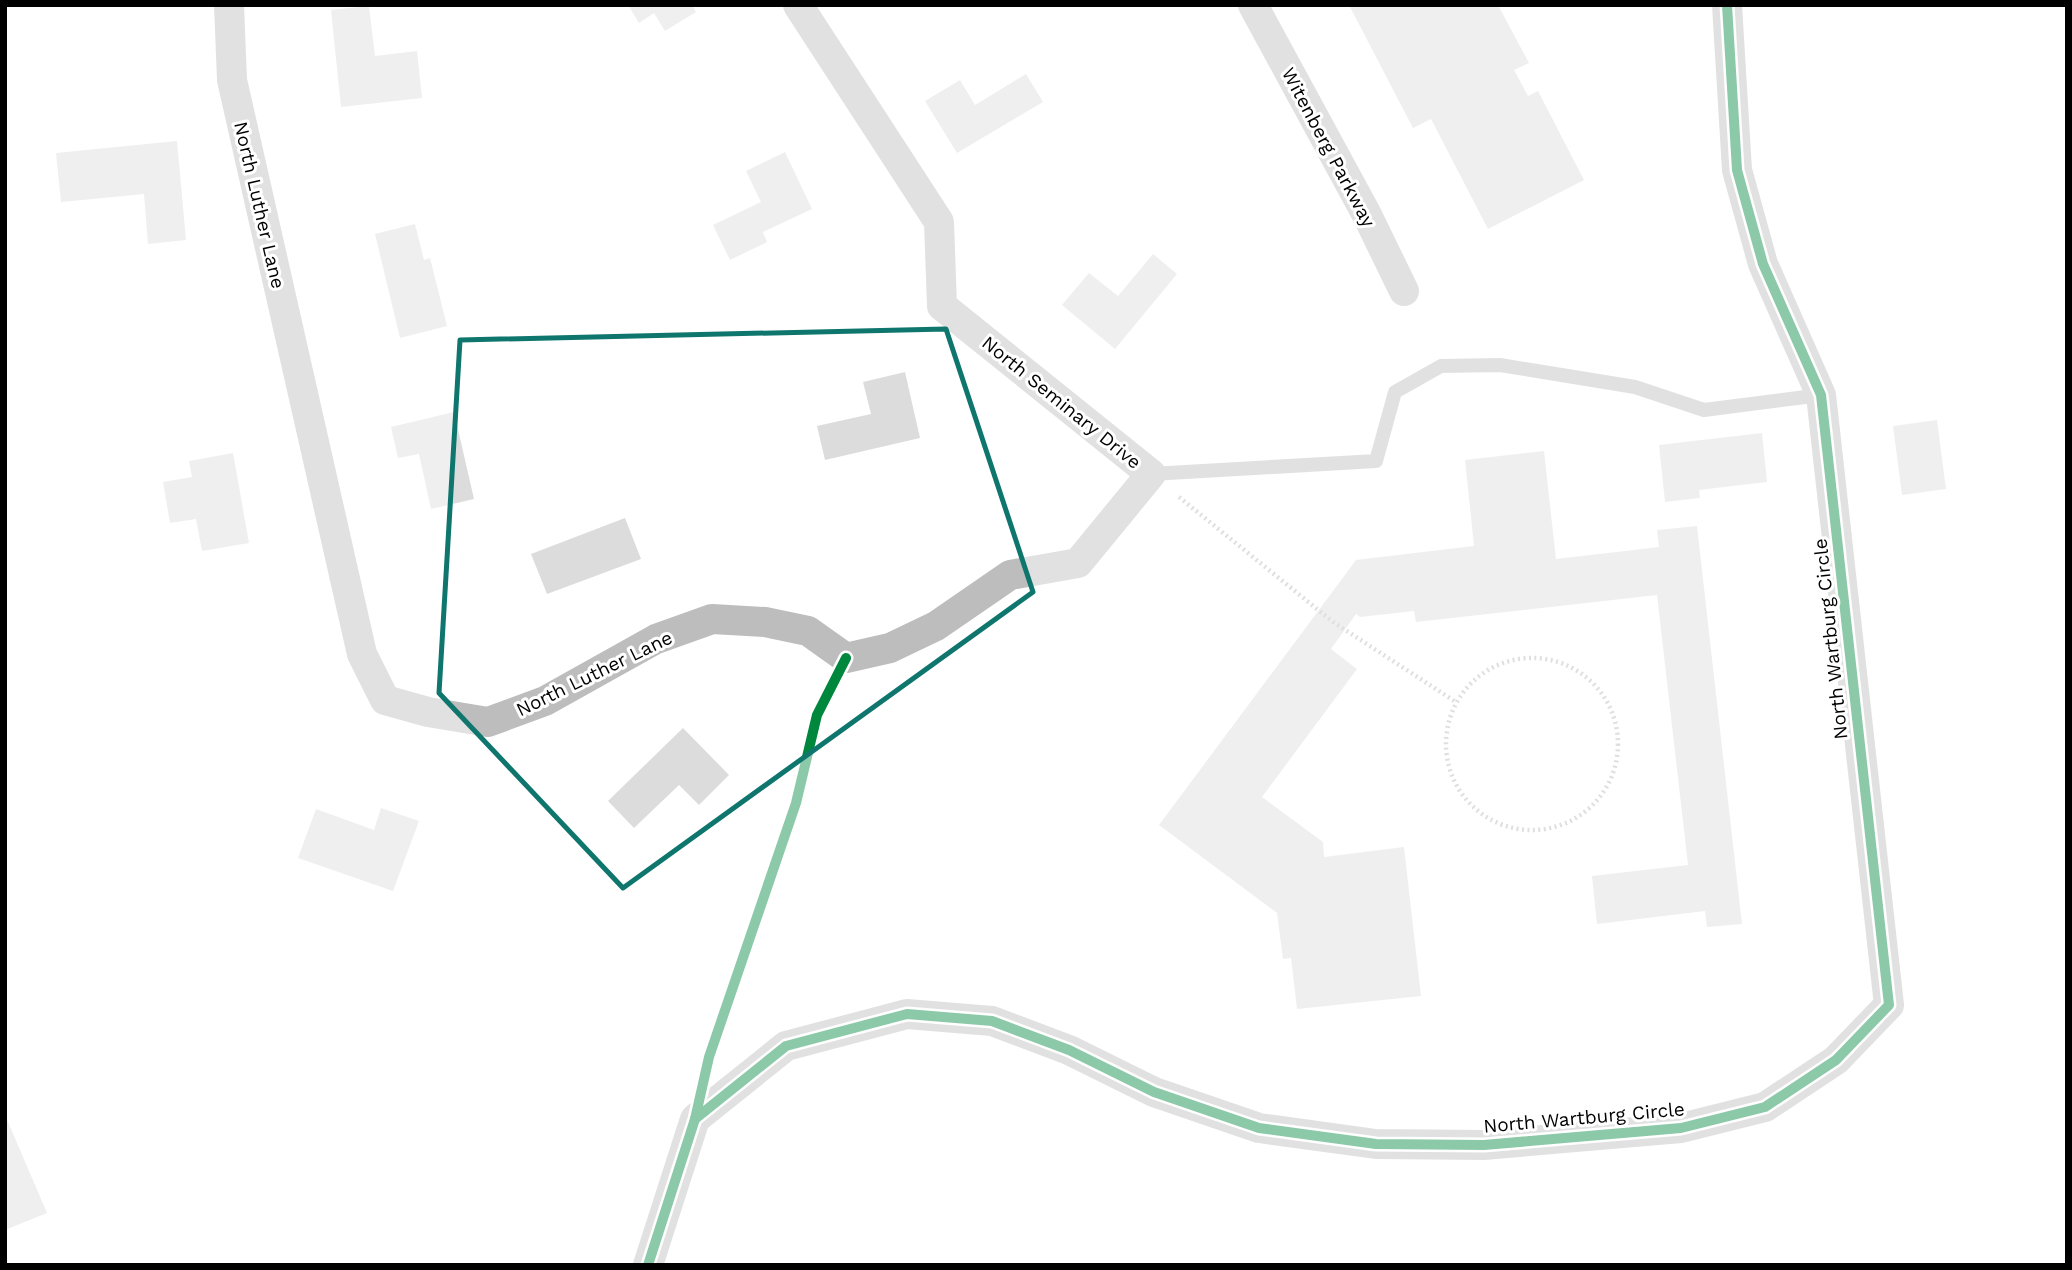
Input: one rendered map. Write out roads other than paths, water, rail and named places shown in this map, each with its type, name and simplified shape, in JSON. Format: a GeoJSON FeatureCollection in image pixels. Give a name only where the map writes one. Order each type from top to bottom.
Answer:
{"type":"FeatureCollection","features":[{"type":"Feature","properties":{"kind":"street","name":"North Luther Lane"},"geometry":{"type":"LineString","coordinates":[[229,5],[232,80],[362,654],[385,701],[428,712],[488,722],[545,701],[656,639],[712,619],[765,622],[808,631],[846,658],[890,648],[936,625],[1010,575],[1078,563],[1151,474]]}},
{"type":"Feature","properties":{"kind":"street","name":"North Seminary Drive"},"geometry":{"type":"LineString","coordinates":[[799,5],[939,222],[942,306],[1151,474]]}},
{"type":"Feature","properties":{"kind":"street","name":"Witenberg Parkway"},"geometry":{"type":"LineString","coordinates":[[1253,5],[1367,215],[1404,290]]}},
{"type":"Feature","properties":{"kind":"street","name":"North Wartburg Circle"},"geometry":{"type":"LineString","coordinates":[[648,1265],[695,1119],[786,1046],[907,1014],[992,1021],[1069,1050],[1154,1092],[1259,1128],[1376,1144],[1484,1145],[1681,1128],[1765,1107],[1836,1060],[1889,1005],[1821,395],[1763,264],[1737,170],[1727,5]]}},
{"type":"Feature","properties":{"kind":"lane"},"geometry":{"type":"LineString","coordinates":[[1151,474],[1376,461],[1395,392],[1441,366],[1500,365],[1635,387],[1704,410],[1821,395]]}}]}
